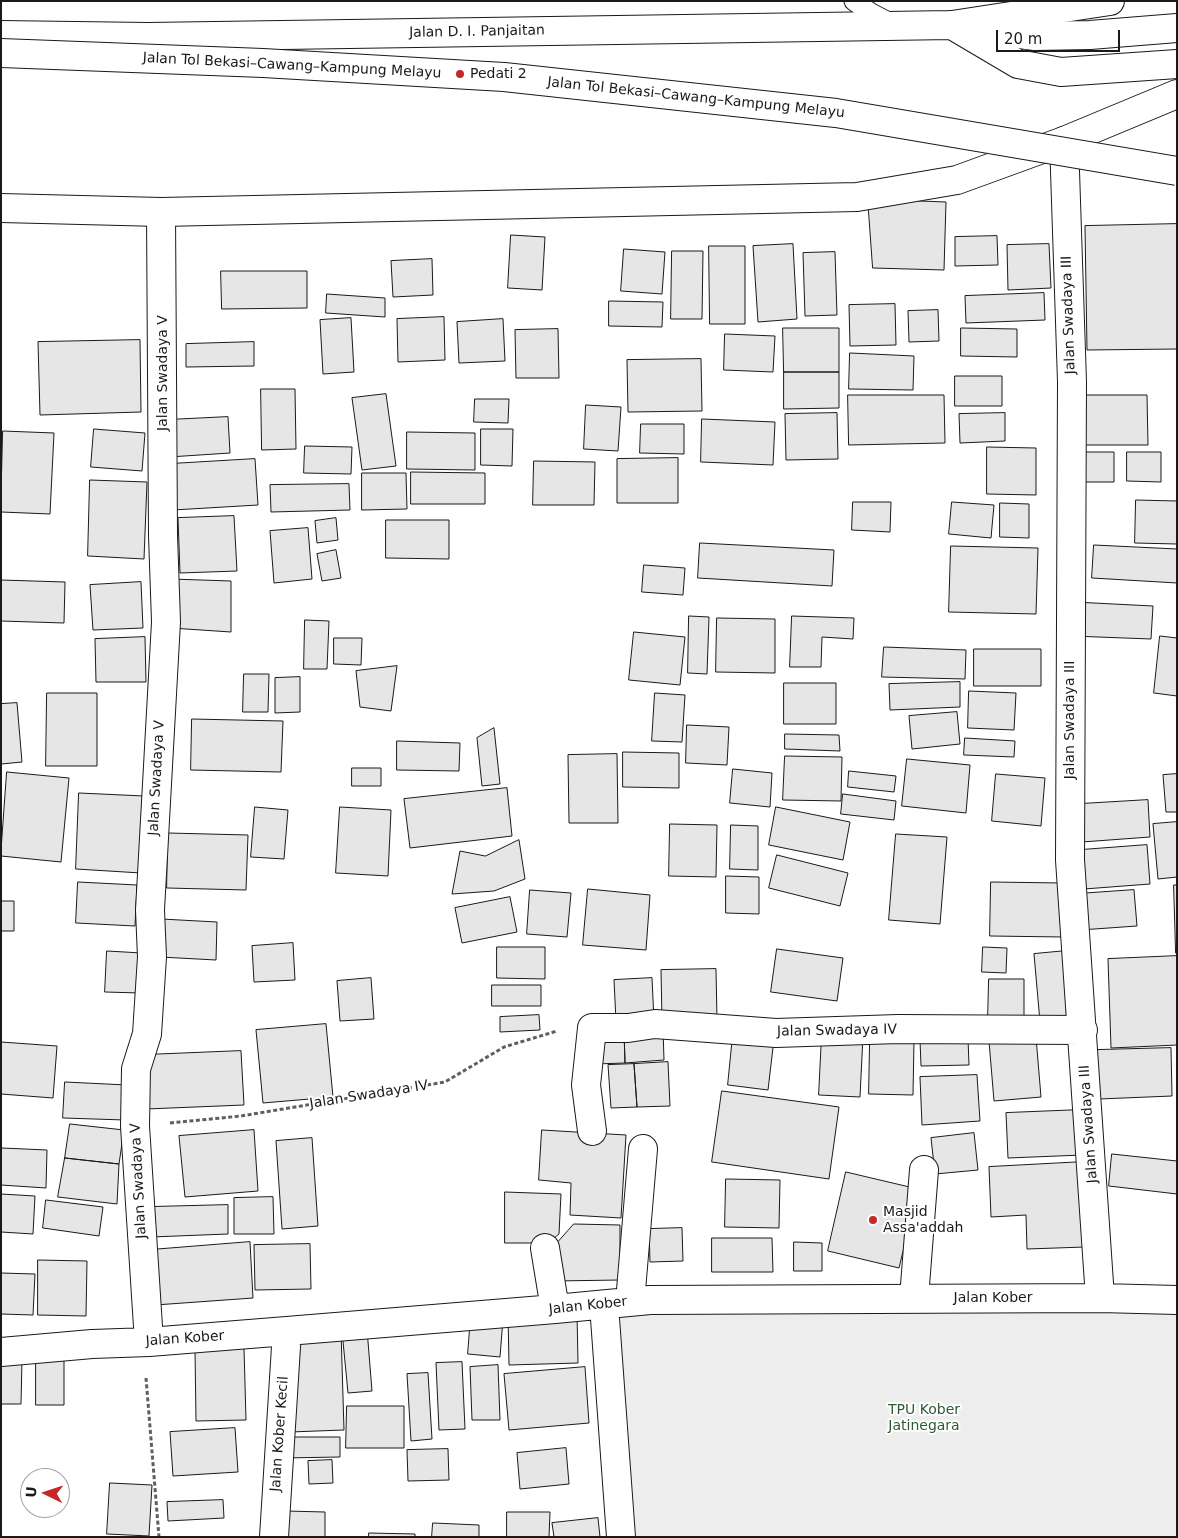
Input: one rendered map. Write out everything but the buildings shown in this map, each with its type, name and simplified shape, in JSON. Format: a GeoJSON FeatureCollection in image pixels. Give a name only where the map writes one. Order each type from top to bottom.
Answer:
{"type":"FeatureCollection","features":[{"type":"Feature","properties":{"kind":"main road","name":"Jalan D. I. Panjaitan"},"geometry":{"type":"LineString","coordinates":[[1,35],[148,37],[952,25],[1110,1]]}},
{"type":"Feature","properties":{"kind":"main road"},"geometry":{"type":"LineString","coordinates":[[952,25],[1035,36],[1090,35],[1177,28]]}},
{"type":"Feature","properties":{"kind":"main road"},"geometry":{"type":"LineString","coordinates":[[952,25],[1018,64],[1061,72],[1177,64]]}},
{"type":"Feature","properties":{"kind":"main road","name":"Jalan Tol Bekasi–Cawang–Kampung Melayu"},"geometry":{"type":"LineString","coordinates":[[1,53],[263,63],[504,77],[836,112],[1177,171]]}},
{"type":"Feature","properties":{"kind":"main road"},"geometry":{"type":"LineString","coordinates":[[1,208],[162,212],[857,197],[957,180],[1064,141],[1177,94]]}},
{"type":"Feature","properties":{"kind":"main road","name":"Jalan Swadaya III"},"geometry":{"type":"LineString","coordinates":[[1064,141],[1072,382],[1070,860],[1100,1298]]}},
{"type":"Feature","properties":{"kind":"main road","name":"Jalan Swadaya V"},"geometry":{"type":"LineString","coordinates":[[149,1342],[135,1126],[136,1069],[147,1034],[152,957],[150,910],[166,622],[163,526],[162,212]]}},
{"type":"Feature","properties":{"kind":"main road","name":"Jalan Swadaya IV"},"geometry":{"type":"LineString","coordinates":[[592,1028],[628,1028],[655,1024],[776,1033],[898,1029],[1083,1030]]}},
{"type":"Feature","properties":{"kind":"main road"},"geometry":{"type":"LineString","coordinates":[[592,1028],[586,1085],[592,1131]]}},
{"type":"Feature","properties":{"kind":"main road"},"geometry":{"type":"LineString","coordinates":[[620,1537],[617,1303],[643,1149]]}},
{"type":"Feature","properties":{"kind":"main road"},"geometry":{"type":"LineString","coordinates":[[914,1298],[924,1170]]}},
{"type":"Feature","properties":{"kind":"main road"},"geometry":{"type":"LineString","coordinates":[[545,1248],[555,1309]]}},
{"type":"Feature","properties":{"kind":"main road","name":"Jalan Kober"},"geometry":{"type":"LineString","coordinates":[[1,1352],[92,1344],[149,1342],[286,1332],[650,1300],[1100,1298],[1177,1300]]}},
{"type":"Feature","properties":{"kind":"main road","name":"Jalan Kober Kecil"},"geometry":{"type":"LineString","coordinates":[[274,1537],[286,1332]]}},
{"type":"Feature","properties":{"kind":"lane"},"geometry":{"type":"LineString","coordinates":[[854,1],[893,25]]}},
{"type":"Feature","properties":{"kind":"path","name":"Jalan Swadaya IV"},"geometry":{"type":"LineString","coordinates":[[135,1126],[241,1116],[444,1082],[504,1047],[558,1031],[592,1028]]}},
{"type":"Feature","properties":{"kind":"path"},"geometry":{"type":"LineString","coordinates":[[149,1342],[146,1384],[159,1537]]}},
{"type":"Feature","properties":{"kind":"shaded area","name":"TPU Kober Jatinegara"},"geometry":{"type":"Polygon","coordinates":[[[1177,1300],[1177,1537],[621,1537],[604,1305],[1177,1300]]]}},
{"type":"Feature","properties":{"kind":"place","name":"Pedati 2"},"geometry":{"type":"Point","coordinates":[460,74]}},
{"type":"Feature","properties":{"kind":"place","name":"Masjid Assa'addah"},"geometry":{"type":"Point","coordinates":[873,1220]}}]}
